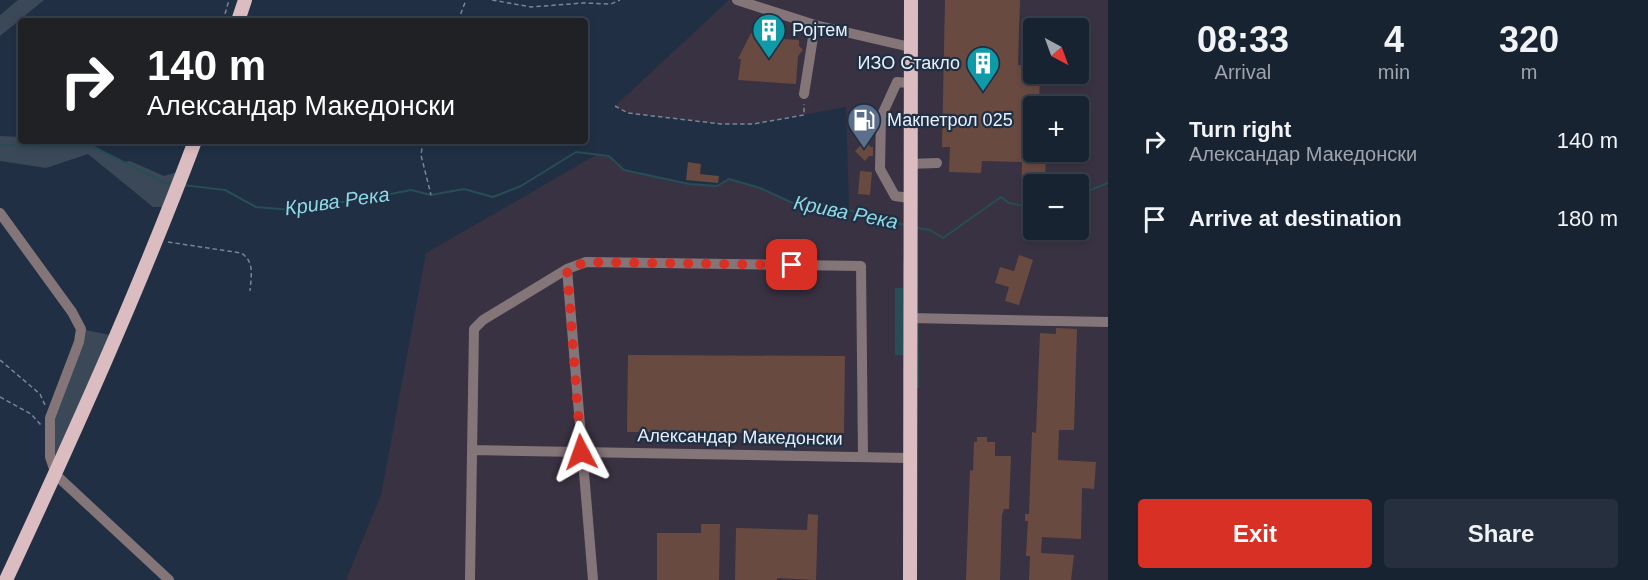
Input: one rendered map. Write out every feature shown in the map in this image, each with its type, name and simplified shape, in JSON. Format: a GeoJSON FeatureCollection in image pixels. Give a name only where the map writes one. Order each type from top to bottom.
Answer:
{"type":"FeatureCollection","features":[{"type":"Feature","properties":{"kind":"main road"},"geometry":{"type":"LineString","coordinates":[[239,18],[245,0]]}},
{"type":"Feature","properties":{"kind":"main road"},"geometry":{"type":"LineString","coordinates":[[910,580],[909,83],[911,0]]}},
{"type":"Feature","properties":{"kind":"main road"},"geometry":{"type":"LineString","coordinates":[[6,580],[56,476],[170,207],[194,144]]}},
{"type":"Feature","properties":{"kind":"lane"},"geometry":{"type":"LineString","coordinates":[[737,0],[815,25],[910,48]]}},
{"type":"Feature","properties":{"kind":"lane"},"geometry":{"type":"LineString","coordinates":[[804,94],[815,25]]}},
{"type":"Feature","properties":{"kind":"lane"},"geometry":{"type":"LineString","coordinates":[[909,83],[897,82],[881,117],[880,169],[895,196],[909,198]]}},
{"type":"Feature","properties":{"kind":"lane"},"geometry":{"type":"LineString","coordinates":[[909,164],[937,163]]}},
{"type":"Feature","properties":{"kind":"lane"},"geometry":{"type":"LineString","coordinates":[[0,213],[72,312],[81,329],[79,342],[50,417],[50,457],[56,476],[169,580]]}},
{"type":"Feature","properties":{"kind":"lane","name":"Александар Македонски"},"geometry":{"type":"LineString","coordinates":[[470,580],[474,329],[483,320],[567,269],[586,262],[861,266],[863,456]]}},
{"type":"Feature","properties":{"kind":"lane"},"geometry":{"type":"LineString","coordinates":[[567,269],[593,580]]}},
{"type":"Feature","properties":{"kind":"lane"},"geometry":{"type":"LineString","coordinates":[[910,318],[1108,322]]}},
{"type":"Feature","properties":{"kind":"lane","name":"Александар Македонски"},"geometry":{"type":"LineString","coordinates":[[472,450],[909,458]]}},
{"type":"Feature","properties":{"kind":"path"},"geometry":{"type":"LineString","coordinates":[[224,18],[229,0]]}},
{"type":"Feature","properties":{"kind":"path"},"geometry":{"type":"LineString","coordinates":[[459,18],[466,0]]}},
{"type":"Feature","properties":{"kind":"path"},"geometry":{"type":"LineString","coordinates":[[492,0],[531,7],[583,3],[611,4],[620,0]]}},
{"type":"Feature","properties":{"kind":"path"},"geometry":{"type":"LineString","coordinates":[[615,106],[628,113],[721,124],[753,124],[804,115],[804,94]]}},
{"type":"Feature","properties":{"kind":"path"},"geometry":{"type":"LineString","coordinates":[[423,144],[421,155],[431,195]]}},
{"type":"Feature","properties":{"kind":"path"},"geometry":{"type":"LineString","coordinates":[[156,238],[246,256],[251,266],[250,291]]}},
{"type":"Feature","properties":{"kind":"path"},"geometry":{"type":"LineString","coordinates":[[0,360],[40,394],[50,417]]}},
{"type":"Feature","properties":{"kind":"path"},"geometry":{"type":"LineString","coordinates":[[0,398],[31,414],[50,436]]}},
{"type":"Feature","properties":{"kind":"shaded area"},"geometry":{"type":"Polygon","coordinates":[[[18,0],[44,0],[22,18],[18,18],[18,21],[0,36],[0,15],[18,0]]]}},
{"type":"Feature","properties":{"kind":"shaded area"},"geometry":{"type":"Polygon","coordinates":[[[729,0],[1108,0],[1108,580],[346,580],[381,495],[426,253],[596,155],[609,156],[625,170],[689,184],[717,186],[729,179],[760,188],[795,204],[810,200],[849,209],[846,107],[753,124],[721,124],[628,113],[615,106],[729,0]]]}},
{"type":"Feature","properties":{"kind":"shaded area"},"geometry":{"type":"Polygon","coordinates":[[[0,136],[18,137],[18,144],[46,144],[46,147],[94,147],[122,162],[130,161],[164,176],[184,170],[169,207],[153,207],[88,154],[46,168],[0,161],[0,136]]]}},
{"type":"Feature","properties":{"kind":"shaded area"},"geometry":{"type":"Polygon","coordinates":[[[903,262],[918,262],[919,388],[903,388],[903,355],[895,355],[895,288],[903,288],[903,262]]]}},
{"type":"Feature","properties":{"kind":"shaded area"},"geometry":{"type":"Polygon","coordinates":[[[81,329],[115,336],[56,475],[50,418],[81,329]]]}},
{"type":"Feature","properties":{"kind":"building","name":"ИЗО Стакло"},"geometry":{"type":"Polygon","coordinates":[[[945,0],[1020,0],[1018,65],[1023,65],[1023,84],[1040,84],[1039,96],[1023,96],[1023,162],[1046,162],[1045,174],[1023,174],[1023,199],[1021,199],[1022,162],[982,161],[981,173],[949,172],[950,147],[942,147],[945,0]]]}},
{"type":"Feature","properties":{"kind":"building","name":"Ројтем"},"geometry":{"type":"Polygon","coordinates":[[[751,33],[769,34],[768,38],[799,40],[799,46],[803,50],[798,56],[796,84],[738,80],[741,59],[738,59],[751,33]]]}},
{"type":"Feature","properties":{"kind":"building","name":"Макпетрол 025"},"geometry":{"type":"Polygon","coordinates":[[[866,140],[870,147],[873,147],[873,156],[869,156],[865,161],[855,151],[866,140]]]}},
{"type":"Feature","properties":{"kind":"building"},"geometry":{"type":"Polygon","coordinates":[[[688,162],[701,164],[700,174],[719,176],[718,183],[686,180],[688,162]]]}},
{"type":"Feature","properties":{"kind":"building"},"geometry":{"type":"Polygon","coordinates":[[[860,171],[872,172],[870,195],[858,194],[860,171]]]}},
{"type":"Feature","properties":{"kind":"building"},"geometry":{"type":"Polygon","coordinates":[[[1019,255],[1033,260],[1019,305],[1005,301],[1009,287],[995,283],[1000,267],[1014,271],[1019,255]]]}},
{"type":"Feature","properties":{"kind":"building"},"geometry":{"type":"Polygon","coordinates":[[[1056,328],[1077,329],[1074,430],[1059,430],[1058,460],[1096,462],[1094,489],[1082,488],[1081,539],[1042,537],[1041,553],[1074,555],[1071,580],[1029,580],[1030,556],[1026,556],[1028,521],[1025,521],[1025,514],[1029,514],[1032,432],[1036,433],[1040,333],[1056,334],[1056,328]]]}},
{"type":"Feature","properties":{"kind":"building"},"geometry":{"type":"Polygon","coordinates":[[[628,355],[845,356],[844,433],[627,432],[628,355]]]}},
{"type":"Feature","properties":{"kind":"building"},"geometry":{"type":"Polygon","coordinates":[[[977,437],[987,437],[987,442],[995,442],[995,456],[1011,456],[1009,509],[1004,509],[1002,515],[1000,580],[966,580],[970,470],[973,471],[974,442],[977,442],[977,437]]]}},
{"type":"Feature","properties":{"kind":"building"},"geometry":{"type":"Polygon","coordinates":[[[808,514],[818,515],[816,580],[777,578],[777,580],[735,580],[736,528],[807,530],[808,514]]]}},
{"type":"Feature","properties":{"kind":"building"},"geometry":{"type":"Polygon","coordinates":[[[701,524],[720,524],[719,580],[657,580],[657,533],[701,533],[701,524]]]}},
{"type":"Feature","properties":{"kind":"waterway","name":"Крива Река"},"geometry":{"type":"LineString","coordinates":[[0,145],[94,147],[165,183],[174,184]]}},
{"type":"Feature","properties":{"kind":"waterway","name":"Крива Река"},"geometry":{"type":"LineString","coordinates":[[183,185],[225,190],[256,207],[292,210],[314,202],[349,202],[411,190],[431,195],[464,189],[493,197],[521,186],[576,152],[609,156],[624,170],[689,184],[717,186],[729,179],[760,188],[795,204],[810,200],[905,225]]}},
{"type":"Feature","properties":{"kind":"waterway","name":"Крива Река"},"geometry":{"type":"LineString","coordinates":[[1089,191],[1108,183]]}},
{"type":"Feature","properties":{"kind":"waterway","name":"Крива Река"},"geometry":{"type":"LineString","coordinates":[[917,228],[930,230],[943,238],[1001,197],[1009,203],[1023,206]]}},
{"type":"Feature","properties":{"kind":"place","name":"Ројтем"},"geometry":{"type":"Point","coordinates":[769,59]}},
{"type":"Feature","properties":{"kind":"place","name":"ИЗО Стакло"},"geometry":{"type":"Point","coordinates":[983,92]}},
{"type":"Feature","properties":{"kind":"place","name":"Макпетрол 025"},"geometry":{"type":"Point","coordinates":[864,149]}},
{"type":"Feature","properties":{"kind":"route"},"geometry":{"type":"LineString","coordinates":[[581,452],[567,269],[586,262],[792,265]]}}]}
